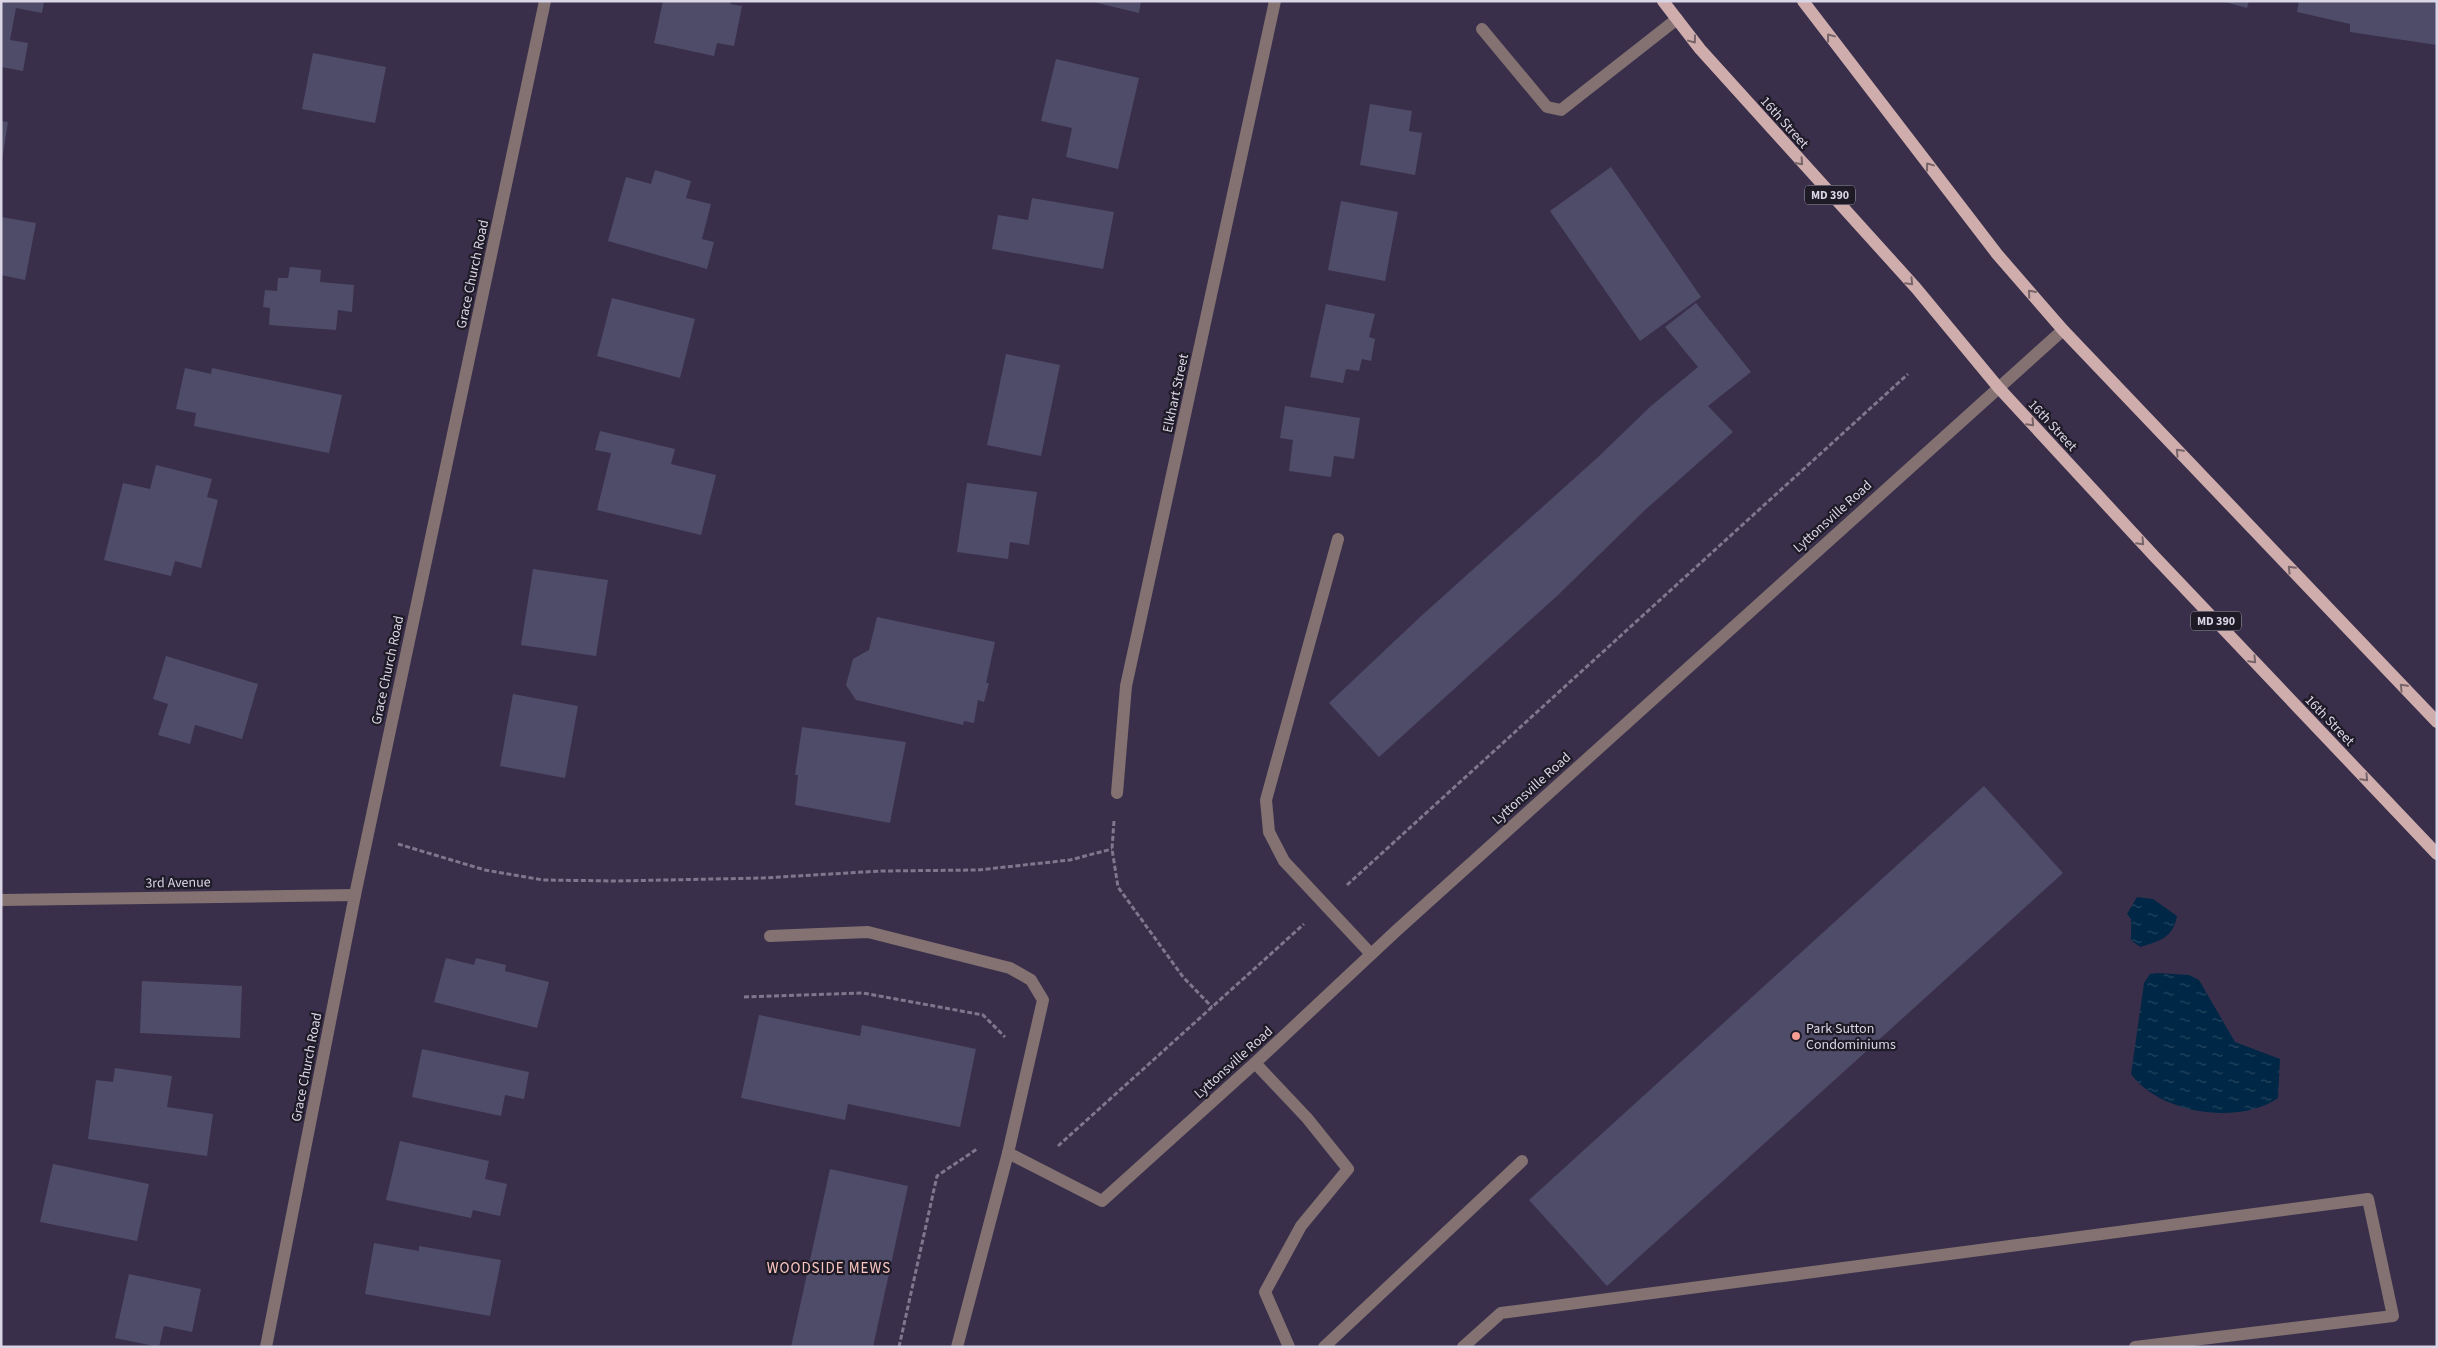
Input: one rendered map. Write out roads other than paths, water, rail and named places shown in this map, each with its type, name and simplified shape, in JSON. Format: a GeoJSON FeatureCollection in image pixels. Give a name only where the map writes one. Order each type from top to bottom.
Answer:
{"type":"FeatureCollection","features":[{"type":"Feature","properties":{"kind":"main road","name":"16th Street"},"geometry":{"type":"LineString","coordinates":[[1663,1],[1700,49],[1916,288],[1998,387],[2155,558],[2437,854]]}},
{"type":"Feature","properties":{"kind":"main road"},"geometry":{"type":"LineString","coordinates":[[1803,1],[1996,254],[2063,330],[2437,722]]}},
{"type":"Feature","properties":{"kind":"street","name":"Grace Church Road"},"geometry":{"type":"LineString","coordinates":[[266,1347],[355,895],[545,1]]}},
{"type":"Feature","properties":{"kind":"street","name":"Elkhart Street"},"geometry":{"type":"LineString","coordinates":[[1117,793],[1126,686],[1276,1]]}},
{"type":"Feature","properties":{"kind":"street"},"geometry":{"type":"LineString","coordinates":[[1482,29],[1546,107],[1561,110],[1677,19]]}},
{"type":"Feature","properties":{"kind":"street","name":"Lyttonsville Road"},"geometry":{"type":"LineString","coordinates":[[1008,1153],[1102,1201],[1256,1062],[1371,954],[2063,330]]}},
{"type":"Feature","properties":{"kind":"street"},"geometry":{"type":"LineString","coordinates":[[1338,539],[1266,800],[1269,832],[1284,861],[1371,954]]}},
{"type":"Feature","properties":{"kind":"street","name":"3rd Avenue"},"geometry":{"type":"LineString","coordinates":[[1,900],[355,895]]}},
{"type":"Feature","properties":{"kind":"street"},"geometry":{"type":"LineString","coordinates":[[770,936],[868,932],[1010,968],[1031,980],[1043,1000],[1008,1153],[957,1347]]}},
{"type":"Feature","properties":{"kind":"street"},"geometry":{"type":"LineString","coordinates":[[1256,1062],[1307,1118],[1348,1169],[1301,1226],[1265,1292],[1289,1347]]}},
{"type":"Feature","properties":{"kind":"street"},"geometry":{"type":"LineString","coordinates":[[1324,1347],[1522,1161]]}},
{"type":"Feature","properties":{"kind":"street"},"geometry":{"type":"LineString","coordinates":[[1463,1347],[1501,1313],[2368,1199],[2393,1316],[2135,1347]]}},
{"type":"Feature","properties":{"kind":"water"},"geometry":{"type":"Polygon","coordinates":[[[2137,897],[2153,899],[2177,916],[2169,934],[2164,938],[2140,947],[2131,940],[2131,919],[2127,914],[2137,897]]]}},
{"type":"Feature","properties":{"kind":"water"},"geometry":{"type":"Polygon","coordinates":[[[2150,974],[2189,975],[2199,980],[2235,1042],[2280,1059],[2278,1098],[2261,1107],[2242,1112],[2200,1111],[2179,1106],[2160,1098],[2144,1087],[2131,1074],[2144,983],[2150,974]]]}},
{"type":"Feature","properties":{"kind":"place","name":"Park Sutton Condominiums"},"geometry":{"type":"Point","coordinates":[1796,1036]}},
{"type":"Feature","properties":{"kind":"district","name":"WOODSIDE MEWS"},"geometry":{"type":"Point","coordinates":[829,1268]}}]}
